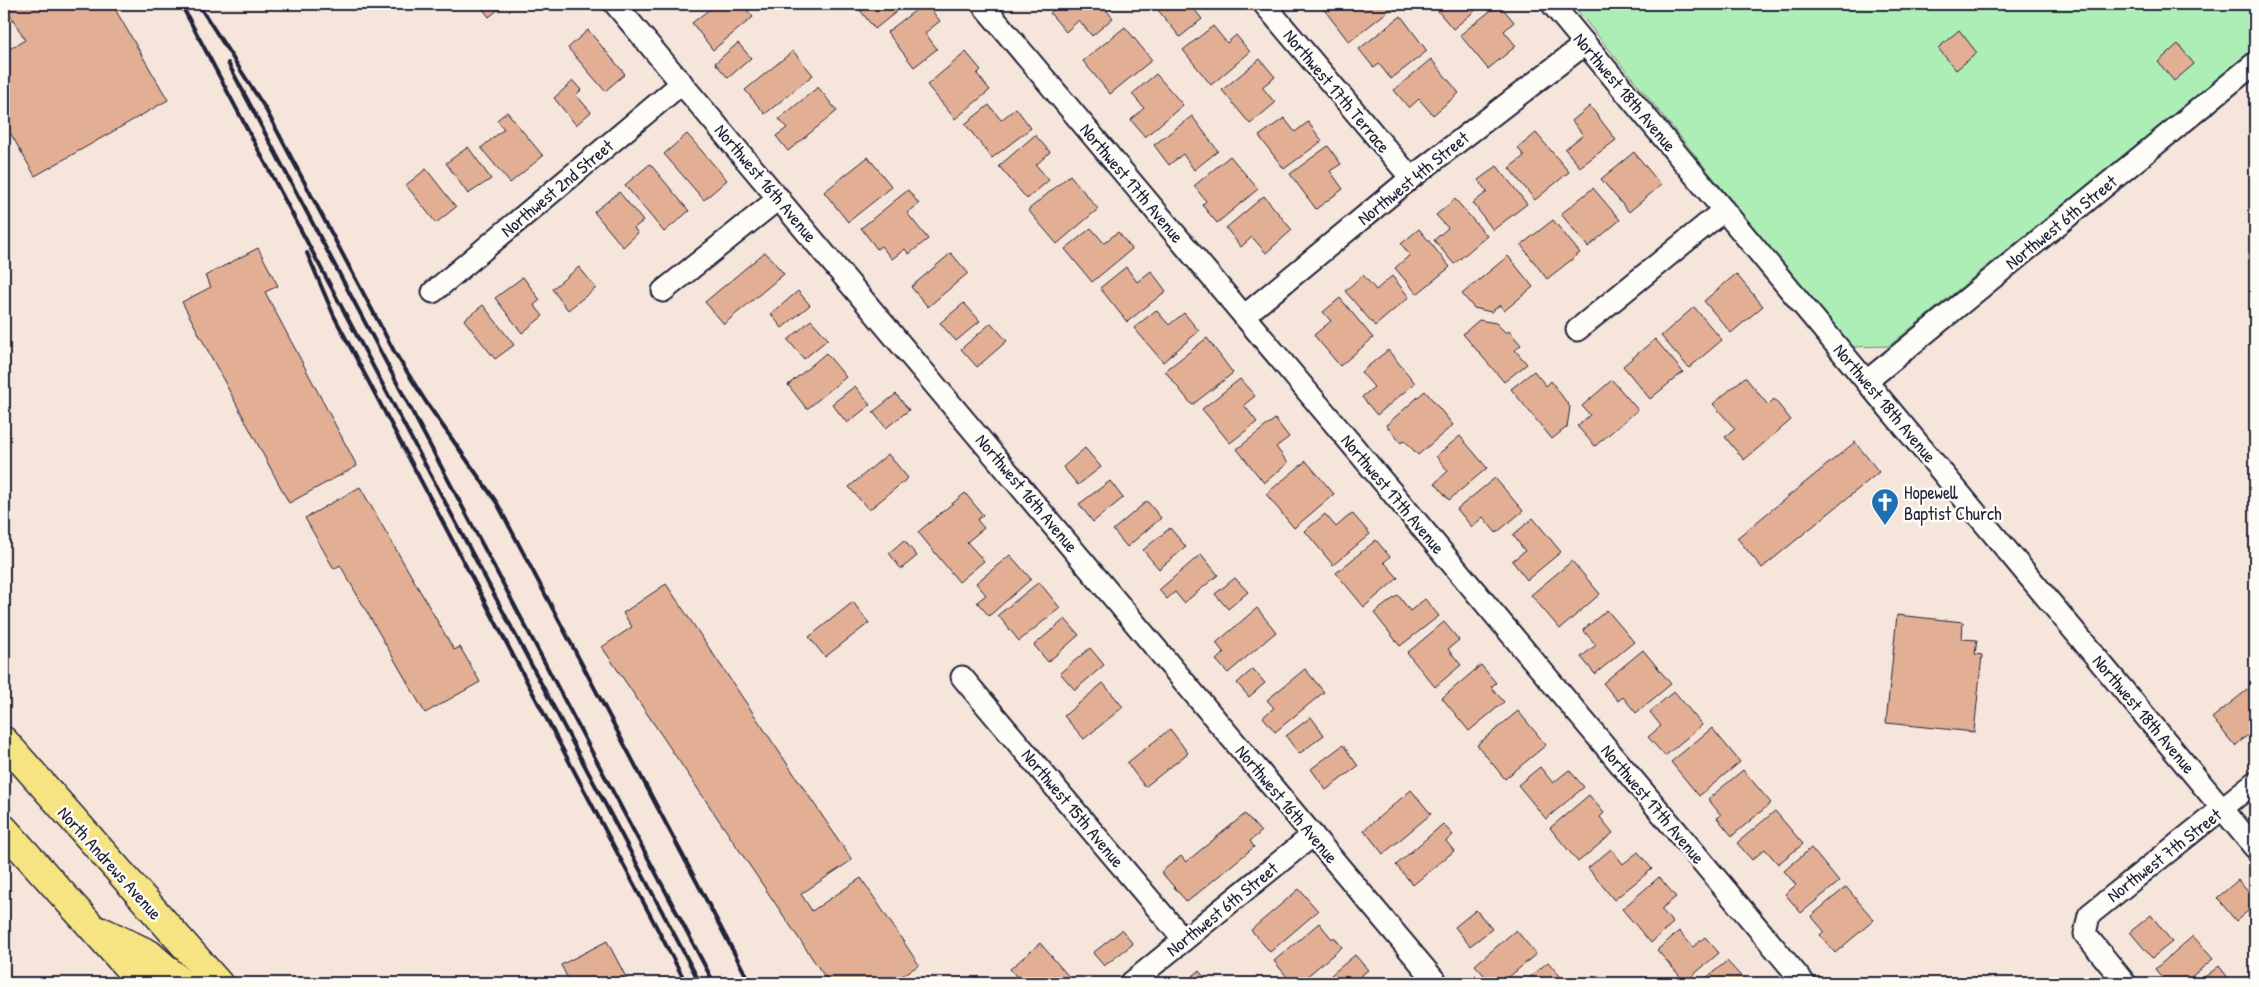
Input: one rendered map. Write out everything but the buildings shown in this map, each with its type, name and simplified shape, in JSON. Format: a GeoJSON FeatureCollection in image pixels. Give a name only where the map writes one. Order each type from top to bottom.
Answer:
{"type":"FeatureCollection","features":[{"type":"Feature","properties":{"kind":"main road","name":"North Andrews Avenue"},"geometry":{"type":"LineString","coordinates":[[4,741],[218,983]]}},
{"type":"Feature","properties":{"kind":"main road"},"geometry":{"type":"LineString","coordinates":[[4,829],[142,983]]}},
{"type":"Feature","properties":{"kind":"main road"},"geometry":{"type":"LineString","coordinates":[[90,926],[149,954],[182,983]]}},
{"type":"Feature","properties":{"kind":"street","name":"Northwest 16th Avenue"},"geometry":{"type":"LineString","coordinates":[[615,4],[1438,983]]}},
{"type":"Feature","properties":{"kind":"street","name":"Northwest 17th Avenue"},"geometry":{"type":"LineString","coordinates":[[982,4],[1804,983]]}},
{"type":"Feature","properties":{"kind":"street","name":"Northwest 17th Terrace"},"geometry":{"type":"LineString","coordinates":[[1264,4],[1411,178]]}},
{"type":"Feature","properties":{"kind":"street","name":"Northwest 18th Avenue"},"geometry":{"type":"LineString","coordinates":[[1552,4],[2255,848]]}},
{"type":"Feature","properties":{"kind":"street","name":"Northwest 4th Street"},"geometry":{"type":"LineString","coordinates":[[1244,316],[1411,178],[1585,44]]}},
{"type":"Feature","properties":{"kind":"street","name":"Northwest 6th Street"},"geometry":{"type":"LineString","coordinates":[[1867,381],[2255,63]]}},
{"type":"Feature","properties":{"kind":"street","name":"Northwest 2nd Street"},"geometry":{"type":"LineString","coordinates":[[433,292],[682,83]]}},
{"type":"Feature","properties":{"kind":"street"},"geometry":{"type":"LineString","coordinates":[[663,291],[779,198]]}},
{"type":"Feature","properties":{"kind":"street"},"geometry":{"type":"LineString","coordinates":[[1577,330],[1724,210]]}},
{"type":"Feature","properties":{"kind":"street","name":"Northwest 15th Avenue"},"geometry":{"type":"LineString","coordinates":[[962,677],[1184,940]]}},
{"type":"Feature","properties":{"kind":"street","name":"Northwest 7th Street"},"geometry":{"type":"LineString","coordinates":[[2125,983],[2086,934],[2089,915],[2255,782]]}},
{"type":"Feature","properties":{"kind":"street","name":"Northwest 6th Street"},"geometry":{"type":"LineString","coordinates":[[1131,983],[1313,835]]}},
{"type":"Feature","properties":{"kind":"green space"},"geometry":{"type":"Polygon","coordinates":[[[1572,4],[2255,4],[2255,48],[1889,346],[1851,347],[1572,4]]]}},
{"type":"Feature","properties":{"kind":"railway"},"geometry":{"type":"LineString","coordinates":[[181,4],[700,983]]}},
{"type":"Feature","properties":{"kind":"railway"},"geometry":{"type":"LineString","coordinates":[[198,4],[265,108],[395,353],[426,402],[497,503],[750,983]]}},
{"type":"Feature","properties":{"kind":"railway"},"geometry":{"type":"LineString","coordinates":[[228,63],[714,983]]}},
{"type":"Feature","properties":{"kind":"railway"},"geometry":{"type":"LineString","coordinates":[[307,253],[334,316],[686,983]]}},
{"type":"Feature","properties":{"kind":"place","name":"Hopewell Baptist Church"},"geometry":{"type":"Point","coordinates":[1885,526]}}]}
